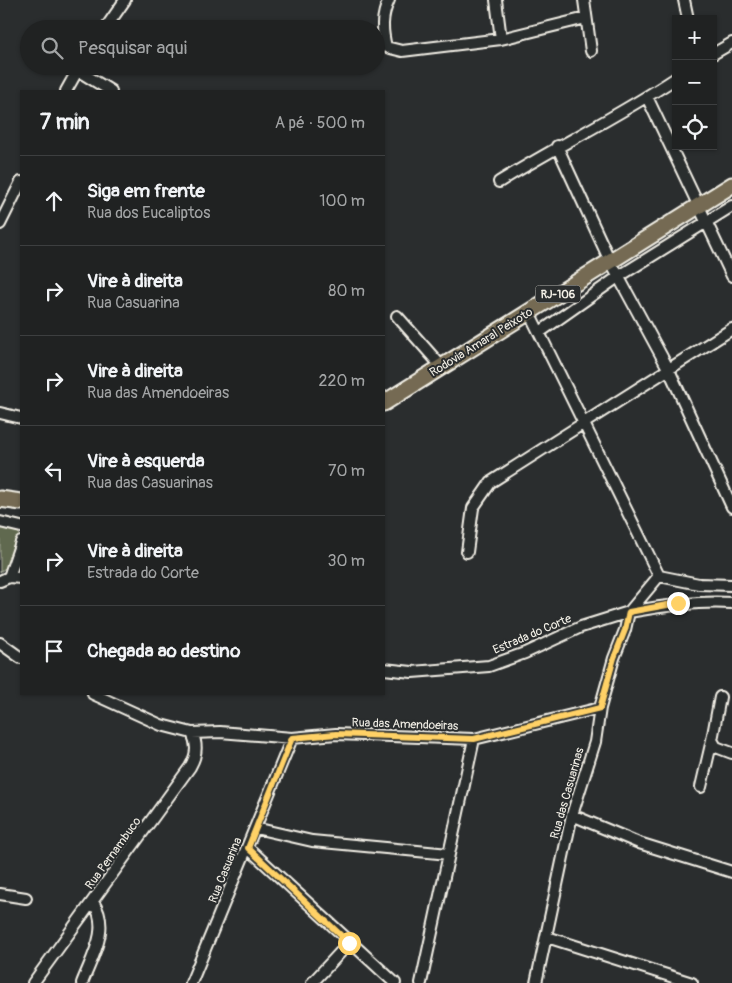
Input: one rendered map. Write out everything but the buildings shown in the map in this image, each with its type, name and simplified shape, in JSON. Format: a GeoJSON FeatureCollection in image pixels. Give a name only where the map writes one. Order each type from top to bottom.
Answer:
{"type":"FeatureCollection","features":[{"type":"Feature","properties":{"kind":"highway","name":"Rodovia Amaral Peixoto"},"geometry":{"type":"LineString","coordinates":[[385,403],[732,186]]}},
{"type":"Feature","properties":{"kind":"highway"},"geometry":{"type":"LineString","coordinates":[[0,499],[20,502]]}},
{"type":"Feature","properties":{"kind":"street"},"geometry":{"type":"LineString","coordinates":[[111,20],[125,0]]}},
{"type":"Feature","properties":{"kind":"street"},"geometry":{"type":"LineString","coordinates":[[382,20],[389,0]]}},
{"type":"Feature","properties":{"kind":"street"},"geometry":{"type":"LineString","coordinates":[[496,0],[501,39]]}},
{"type":"Feature","properties":{"kind":"street"},"geometry":{"type":"LineString","coordinates":[[584,0],[591,51]]}},
{"type":"Feature","properties":{"kind":"street"},"geometry":{"type":"LineString","coordinates":[[684,0],[687,15]]}},
{"type":"Feature","properties":{"kind":"street"},"geometry":{"type":"LineString","coordinates":[[385,40],[386,47],[390,50],[413,51],[501,39],[586,18]]}},
{"type":"Feature","properties":{"kind":"street"},"geometry":{"type":"LineString","coordinates":[[717,52],[732,43]]}},
{"type":"Feature","properties":{"kind":"street"},"geometry":{"type":"LineString","coordinates":[[67,90],[74,75]]}},
{"type":"Feature","properties":{"kind":"street"},"geometry":{"type":"LineString","coordinates":[[88,75],[110,90]]}},
{"type":"Feature","properties":{"kind":"street"},"geometry":{"type":"LineString","coordinates":[[499,182],[557,146],[648,97],[672,81]]}},
{"type":"Feature","properties":{"kind":"street"},"geometry":{"type":"LineString","coordinates":[[648,97],[732,276]]}},
{"type":"Feature","properties":{"kind":"street"},"geometry":{"type":"LineString","coordinates":[[557,146],[618,277],[670,370],[732,508]]}},
{"type":"Feature","properties":{"kind":"street"},"geometry":{"type":"LineString","coordinates":[[0,224],[20,184]]}},
{"type":"Feature","properties":{"kind":"street"},"geometry":{"type":"LineString","coordinates":[[540,332],[618,277],[732,206]]}},
{"type":"Feature","properties":{"kind":"street"},"geometry":{"type":"LineString","coordinates":[[529,312],[660,576]]}},
{"type":"Feature","properties":{"kind":"street"},"geometry":{"type":"LineString","coordinates":[[397,316],[442,367]]}},
{"type":"Feature","properties":{"kind":"street"},"geometry":{"type":"LineString","coordinates":[[467,552],[473,508],[491,482],[732,329]]}},
{"type":"Feature","properties":{"kind":"street"},"geometry":{"type":"LineString","coordinates":[[0,413],[20,418]]}},
{"type":"Feature","properties":{"kind":"street"},"geometry":{"type":"LineString","coordinates":[[0,522],[20,527]]}},
{"type":"Feature","properties":{"kind":"street"},"geometry":{"type":"LineString","coordinates":[[20,544],[5,579],[20,578]]}},
{"type":"Feature","properties":{"kind":"street"},"geometry":{"type":"LineString","coordinates":[[660,576],[699,584],[732,585]]}},
{"type":"Feature","properties":{"kind":"street"},"geometry":{"type":"LineString","coordinates":[[629,612],[660,576]]}},
{"type":"Feature","properties":{"kind":"street","name":"Estrada do Corte"},"geometry":{"type":"LineString","coordinates":[[385,669],[412,672],[489,666],[525,653],[580,627],[629,612],[678,603],[732,603]]}},
{"type":"Feature","properties":{"kind":"street","name":"Rua das Casuarinas"},"geometry":{"type":"LineString","coordinates":[[536,983],[572,816],[594,742],[600,708],[629,612]]}},
{"type":"Feature","properties":{"kind":"street"},"geometry":{"type":"LineString","coordinates":[[0,643],[20,657]]}},
{"type":"Feature","properties":{"kind":"street","name":"Rua das Amendoeiras"},"geometry":{"type":"LineString","coordinates":[[95,695],[160,725],[192,733],[220,732],[292,738],[336,734],[474,739],[600,708]]}},
{"type":"Feature","properties":{"kind":"street"},"geometry":{"type":"LineString","coordinates":[[701,787],[720,697]]}},
{"type":"Feature","properties":{"kind":"street","name":"Rua Pernambuco"},"geometry":{"type":"LineString","coordinates":[[33,983],[190,767],[196,751],[196,744],[192,733]]}},
{"type":"Feature","properties":{"kind":"street","name":"Rua Casuarina"},"geometry":{"type":"LineString","coordinates":[[191,983],[292,738]]}},
{"type":"Feature","properties":{"kind":"street"},"geometry":{"type":"LineString","coordinates":[[421,983],[474,739]]}},
{"type":"Feature","properties":{"kind":"street"},"geometry":{"type":"LineString","coordinates":[[712,740],[716,747],[732,753]]}},
{"type":"Feature","properties":{"kind":"street"},"geometry":{"type":"LineString","coordinates":[[572,816],[639,844],[732,872]]}},
{"type":"Feature","properties":{"kind":"street"},"geometry":{"type":"LineString","coordinates":[[255,828],[312,841],[449,854]]}},
{"type":"Feature","properties":{"kind":"street"},"geometry":{"type":"LineString","coordinates":[[248,848],[349,943],[395,983]]}},
{"type":"Feature","properties":{"kind":"street"},"geometry":{"type":"LineString","coordinates":[[0,894],[26,898]]}},
{"type":"Feature","properties":{"kind":"street"},"geometry":{"type":"LineString","coordinates":[[82,983],[102,928],[98,909],[93,902]]}},
{"type":"Feature","properties":{"kind":"street"},"geometry":{"type":"LineString","coordinates":[[547,938],[692,983]]}},
{"type":"Feature","properties":{"kind":"street"},"geometry":{"type":"LineString","coordinates":[[312,983],[349,943]]}},
{"type":"Feature","properties":{"kind":"green space"},"geometry":{"type":"Polygon","coordinates":[[[0,526],[15,529],[20,535],[9,565],[0,572],[0,526]]]}},
{"type":"Feature","properties":{"kind":"route"},"geometry":{"type":"LineString","coordinates":[[349,943],[248,848],[292,738],[336,734],[474,739],[600,708],[629,612],[678,603]]}}]}
